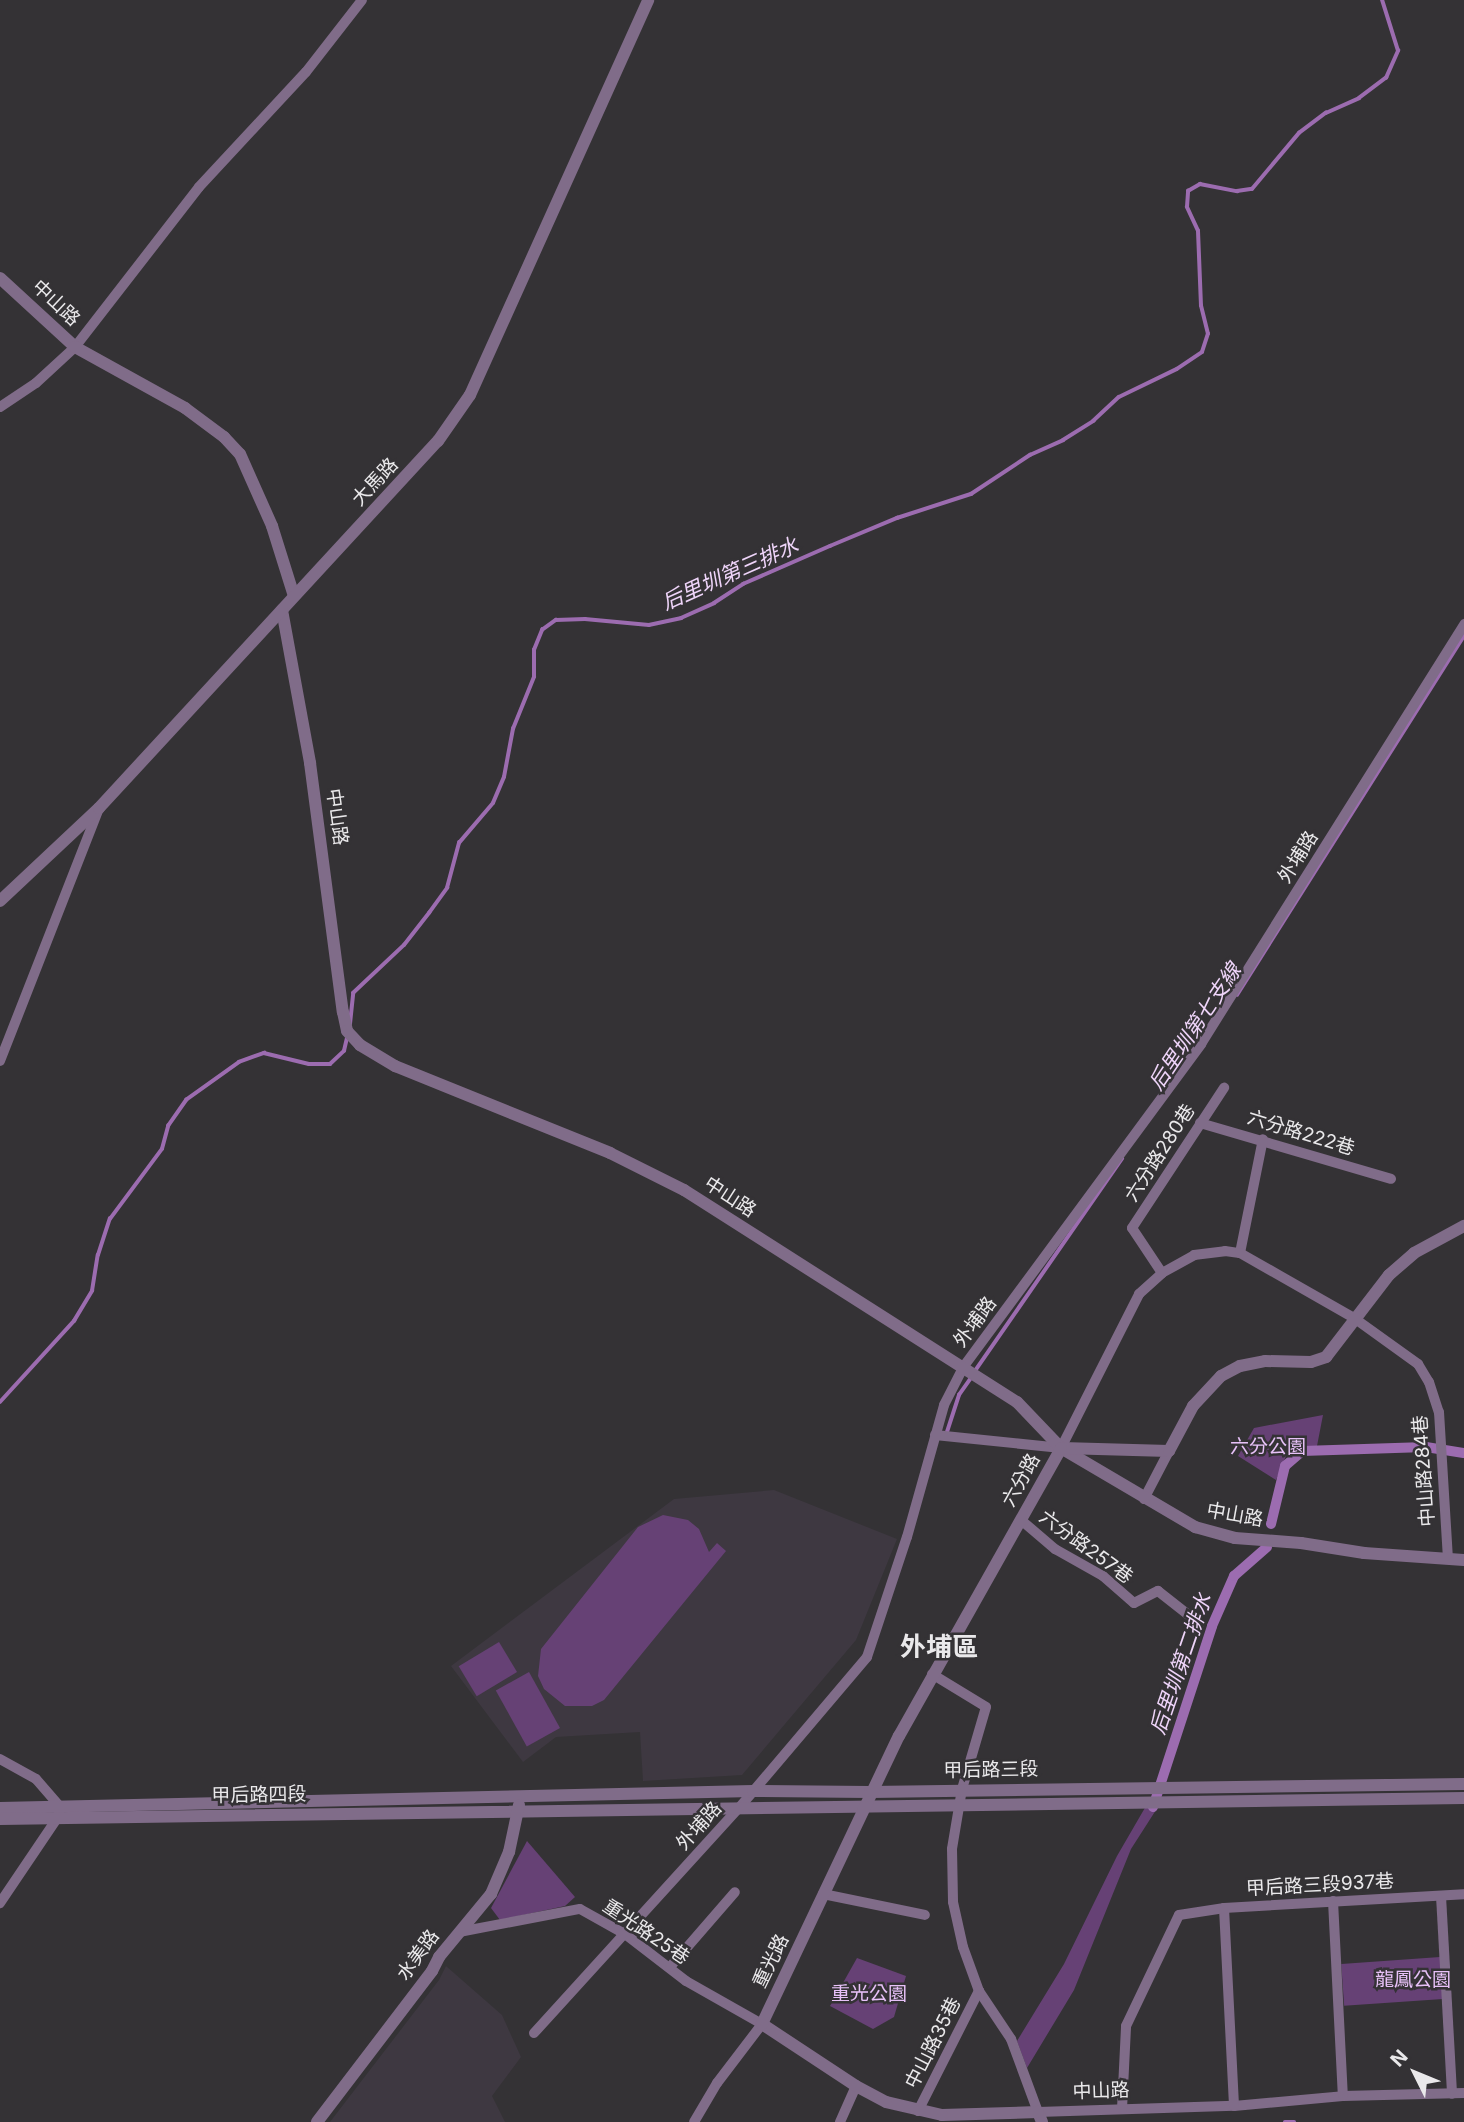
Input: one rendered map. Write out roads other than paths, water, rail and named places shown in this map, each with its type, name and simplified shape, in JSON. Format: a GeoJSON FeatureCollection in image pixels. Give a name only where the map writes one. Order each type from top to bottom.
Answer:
{"type":"FeatureCollection","features":[{"type":"Feature","properties":{"kind":"street"},"geometry":{"type":"LineString","coordinates":[[0,407],[36,383],[75,347],[199,187],[306,72],[362,0]]}},
{"type":"Feature","properties":{"kind":"street","name":"大馬路"},"geometry":{"type":"LineString","coordinates":[[0,901],[99,808],[439,441],[470,395],[648,0]]}},
{"type":"Feature","properties":{"kind":"street","name":"中山路"},"geometry":{"type":"LineString","coordinates":[[0,278],[75,347],[185,408],[224,437],[240,454],[272,526],[294,596]]}},
{"type":"Feature","properties":{"kind":"street","name":"中山路"},"geometry":{"type":"LineString","coordinates":[[282,610],[310,763],[347,1031],[373,1055],[610,1153],[684,1190],[1017,1402],[1061,1448],[1195,1527],[1235,1538],[1301,1543],[1364,1553],[1464,1560]]}},
{"type":"Feature","properties":{"kind":"street","name":"外埔路"},"geometry":{"type":"LineString","coordinates":[[534,2033],[739,1808],[867,1657],[907,1537],[944,1405],[964,1366],[1201,1044],[1464,624]]}},
{"type":"Feature","properties":{"kind":"street"},"geometry":{"type":"LineString","coordinates":[[0,1061],[99,808]]}},
{"type":"Feature","properties":{"kind":"street","name":"六分路280巷"},"geometry":{"type":"LineString","coordinates":[[1162,1273],[1132,1228],[1224,1088]]}},
{"type":"Feature","properties":{"kind":"street","name":"六分路222巷"},"geometry":{"type":"LineString","coordinates":[[1200,1123],[1263,1139],[1391,1179]]}},
{"type":"Feature","properties":{"kind":"street"},"geometry":{"type":"LineString","coordinates":[[1240,1253],[1263,1139]]}},
{"type":"Feature","properties":{"kind":"street"},"geometry":{"type":"LineString","coordinates":[[1144,1499],[1193,1406],[1221,1376],[1240,1366],[1265,1361],[1311,1362],[1326,1357],[1389,1275],[1414,1253],[1464,1226]]}},
{"type":"Feature","properties":{"kind":"street"},"geometry":{"type":"LineString","coordinates":[[935,1435],[1061,1448],[1139,1294],[1162,1273],[1194,1255],[1240,1253],[1354,1318]]}},
{"type":"Feature","properties":{"kind":"street","name":"中山路284巷"},"geometry":{"type":"LineString","coordinates":[[1354,1318],[1418,1364],[1429,1382],[1439,1412],[1448,1558]]}},
{"type":"Feature","properties":{"kind":"street","name":"六分路"},"geometry":{"type":"LineString","coordinates":[[867,1807],[870,1792],[932,1674],[1061,1448],[1169,1451]]}},
{"type":"Feature","properties":{"kind":"street","name":"六分路257巷"},"geometry":{"type":"LineString","coordinates":[[1021,1520],[1055,1549],[1103,1576],[1133,1603],[1158,1591],[1200,1623]]}},
{"type":"Feature","properties":{"kind":"street"},"geometry":{"type":"LineString","coordinates":[[932,1674],[986,1707],[962,1789],[952,1849],[953,1902],[963,1947],[979,1991],[1011,2039],[1040,2117]]}},
{"type":"Feature","properties":{"kind":"street"},"geometry":{"type":"LineString","coordinates":[[0,1759],[36,1779],[59,1812],[0,1903]]}},
{"type":"Feature","properties":{"kind":"street","name":"甲后路三段"},"geometry":{"type":"LineString","coordinates":[[519,1803],[753,1791],[870,1792],[1464,1784]]}},
{"type":"Feature","properties":{"kind":"street","name":"甲后路三段"},"geometry":{"type":"LineString","coordinates":[[519,1803],[739,1808],[1464,1798]]}},
{"type":"Feature","properties":{"kind":"street","name":"甲后路四段"},"geometry":{"type":"LineString","coordinates":[[0,1808],[59,1812],[519,1803]]}},
{"type":"Feature","properties":{"kind":"street","name":"水美路"},"geometry":{"type":"LineString","coordinates":[[317,2122],[491,1894],[509,1852],[519,1803]]}},
{"type":"Feature","properties":{"kind":"street","name":"重光路"},"geometry":{"type":"LineString","coordinates":[[694,2122],[717,2083],[762,2024],[867,1807]]}},
{"type":"Feature","properties":{"kind":"street","name":"甲后路四段"},"geometry":{"type":"LineString","coordinates":[[0,1819],[59,1812]]}},
{"type":"Feature","properties":{"kind":"street"},"geometry":{"type":"LineString","coordinates":[[670,1967],[735,1892]]}},
{"type":"Feature","properties":{"kind":"street"},"geometry":{"type":"LineString","coordinates":[[823,1894],[925,1915]]}},
{"type":"Feature","properties":{"kind":"street","name":"甲后路三段937巷"},"geometry":{"type":"LineString","coordinates":[[1122,2109],[1126,2026],[1179,1915],[1224,1908],[1464,1894]]}},
{"type":"Feature","properties":{"kind":"street"},"geometry":{"type":"LineString","coordinates":[[1441,1896],[1452,2094]]}},
{"type":"Feature","properties":{"kind":"street"},"geometry":{"type":"LineString","coordinates":[[1333,1902],[1343,2096]]}},
{"type":"Feature","properties":{"kind":"street"},"geometry":{"type":"LineString","coordinates":[[1224,1908],[1234,2106]]}},
{"type":"Feature","properties":{"kind":"street","name":"重光路25巷"},"geometry":{"type":"LineString","coordinates":[[459,1933],[580,1909],[625,1934],[686,1981],[762,2024]]}},
{"type":"Feature","properties":{"kind":"street","name":"中山路35巷"},"geometry":{"type":"LineString","coordinates":[[924,2115],[979,1991]]}},
{"type":"Feature","properties":{"kind":"street","name":"中山路"},"geometry":{"type":"LineString","coordinates":[[762,2024],[856,2086],[887,2102],[924,2115],[1040,2117],[1122,2109],[1234,2106],[1343,2096],[1464,2093]]}},
{"type":"Feature","properties":{"kind":"street"},"geometry":{"type":"LineString","coordinates":[[840,2122],[856,2086]]}},
{"type":"Feature","properties":{"kind":"waterway","name":"后里圳第三排水"},"geometry":{"type":"LineString","coordinates":[[350,1024],[353,993],[404,945],[429,913],[447,888],[459,843],[493,803],[504,777],[513,729],[534,677],[534,650],[542,630],[556,620],[585,619],[649,625],[681,618],[714,603],[743,584],[830,546],[897,518],[971,494],[1030,455],[1063,440],[1093,421],[1119,397],[1177,369],[1202,352],[1208,334],[1201,306],[1198,231],[1187,207],[1188,191],[1200,184],[1237,191],[1252,189],[1299,133],[1326,113],[1359,98],[1386,78],[1398,51],[1382,0]]}},
{"type":"Feature","properties":{"kind":"waterway","name":"后里圳第七支線"},"geometry":{"type":"LineString","coordinates":[[1237,995],[1464,636]]}},
{"type":"Feature","properties":{"kind":"waterway","name":"后里圳第三排水"},"geometry":{"type":"LineString","coordinates":[[0,1402],[74,1321],[92,1291],[98,1255],[110,1219],[162,1149],[168,1126],[186,1100],[239,1062],[264,1053],[309,1064],[330,1064],[344,1051],[347,1038]]}},
{"type":"Feature","properties":{"kind":"waterway","name":"后里圳第七支線"},"geometry":{"type":"LineString","coordinates":[[975,1371],[1122,1159]]}},
{"type":"Feature","properties":{"kind":"waterway","name":"后里圳第七支線"},"geometry":{"type":"LineString","coordinates":[[947,1432],[959,1395],[971,1378]]}},
{"type":"Feature","properties":{"kind":"waterway","name":"后里圳第二排水"},"geometry":{"type":"LineString","coordinates":[[1271,1524],[1285,1466],[1302,1451],[1426,1447],[1464,1453]]}},
{"type":"Feature","properties":{"kind":"waterway","name":"后里圳第二排水"},"geometry":{"type":"LineString","coordinates":[[1153,1807],[1212,1626],[1234,1576],[1267,1547]]}},
{"type":"Feature","properties":{"kind":"waterway"},"geometry":{"type":"LineString","coordinates":[[1285,2122],[1294,2122]]}},
{"type":"Feature","properties":{"kind":"district","name":"外埔區"},"geometry":{"type":"Point","coordinates":[939,1647]}},
{"type":"Feature","properties":{"kind":"park label","name":"六分公園"},"geometry":{"type":"Point","coordinates":[1268,1447]}},
{"type":"Feature","properties":{"kind":"park label","name":"龍鳳公園"},"geometry":{"type":"Point","coordinates":[1413,1980]}},
{"type":"Feature","properties":{"kind":"park label","name":"重光公園"},"geometry":{"type":"Point","coordinates":[869,1994]}}]}
